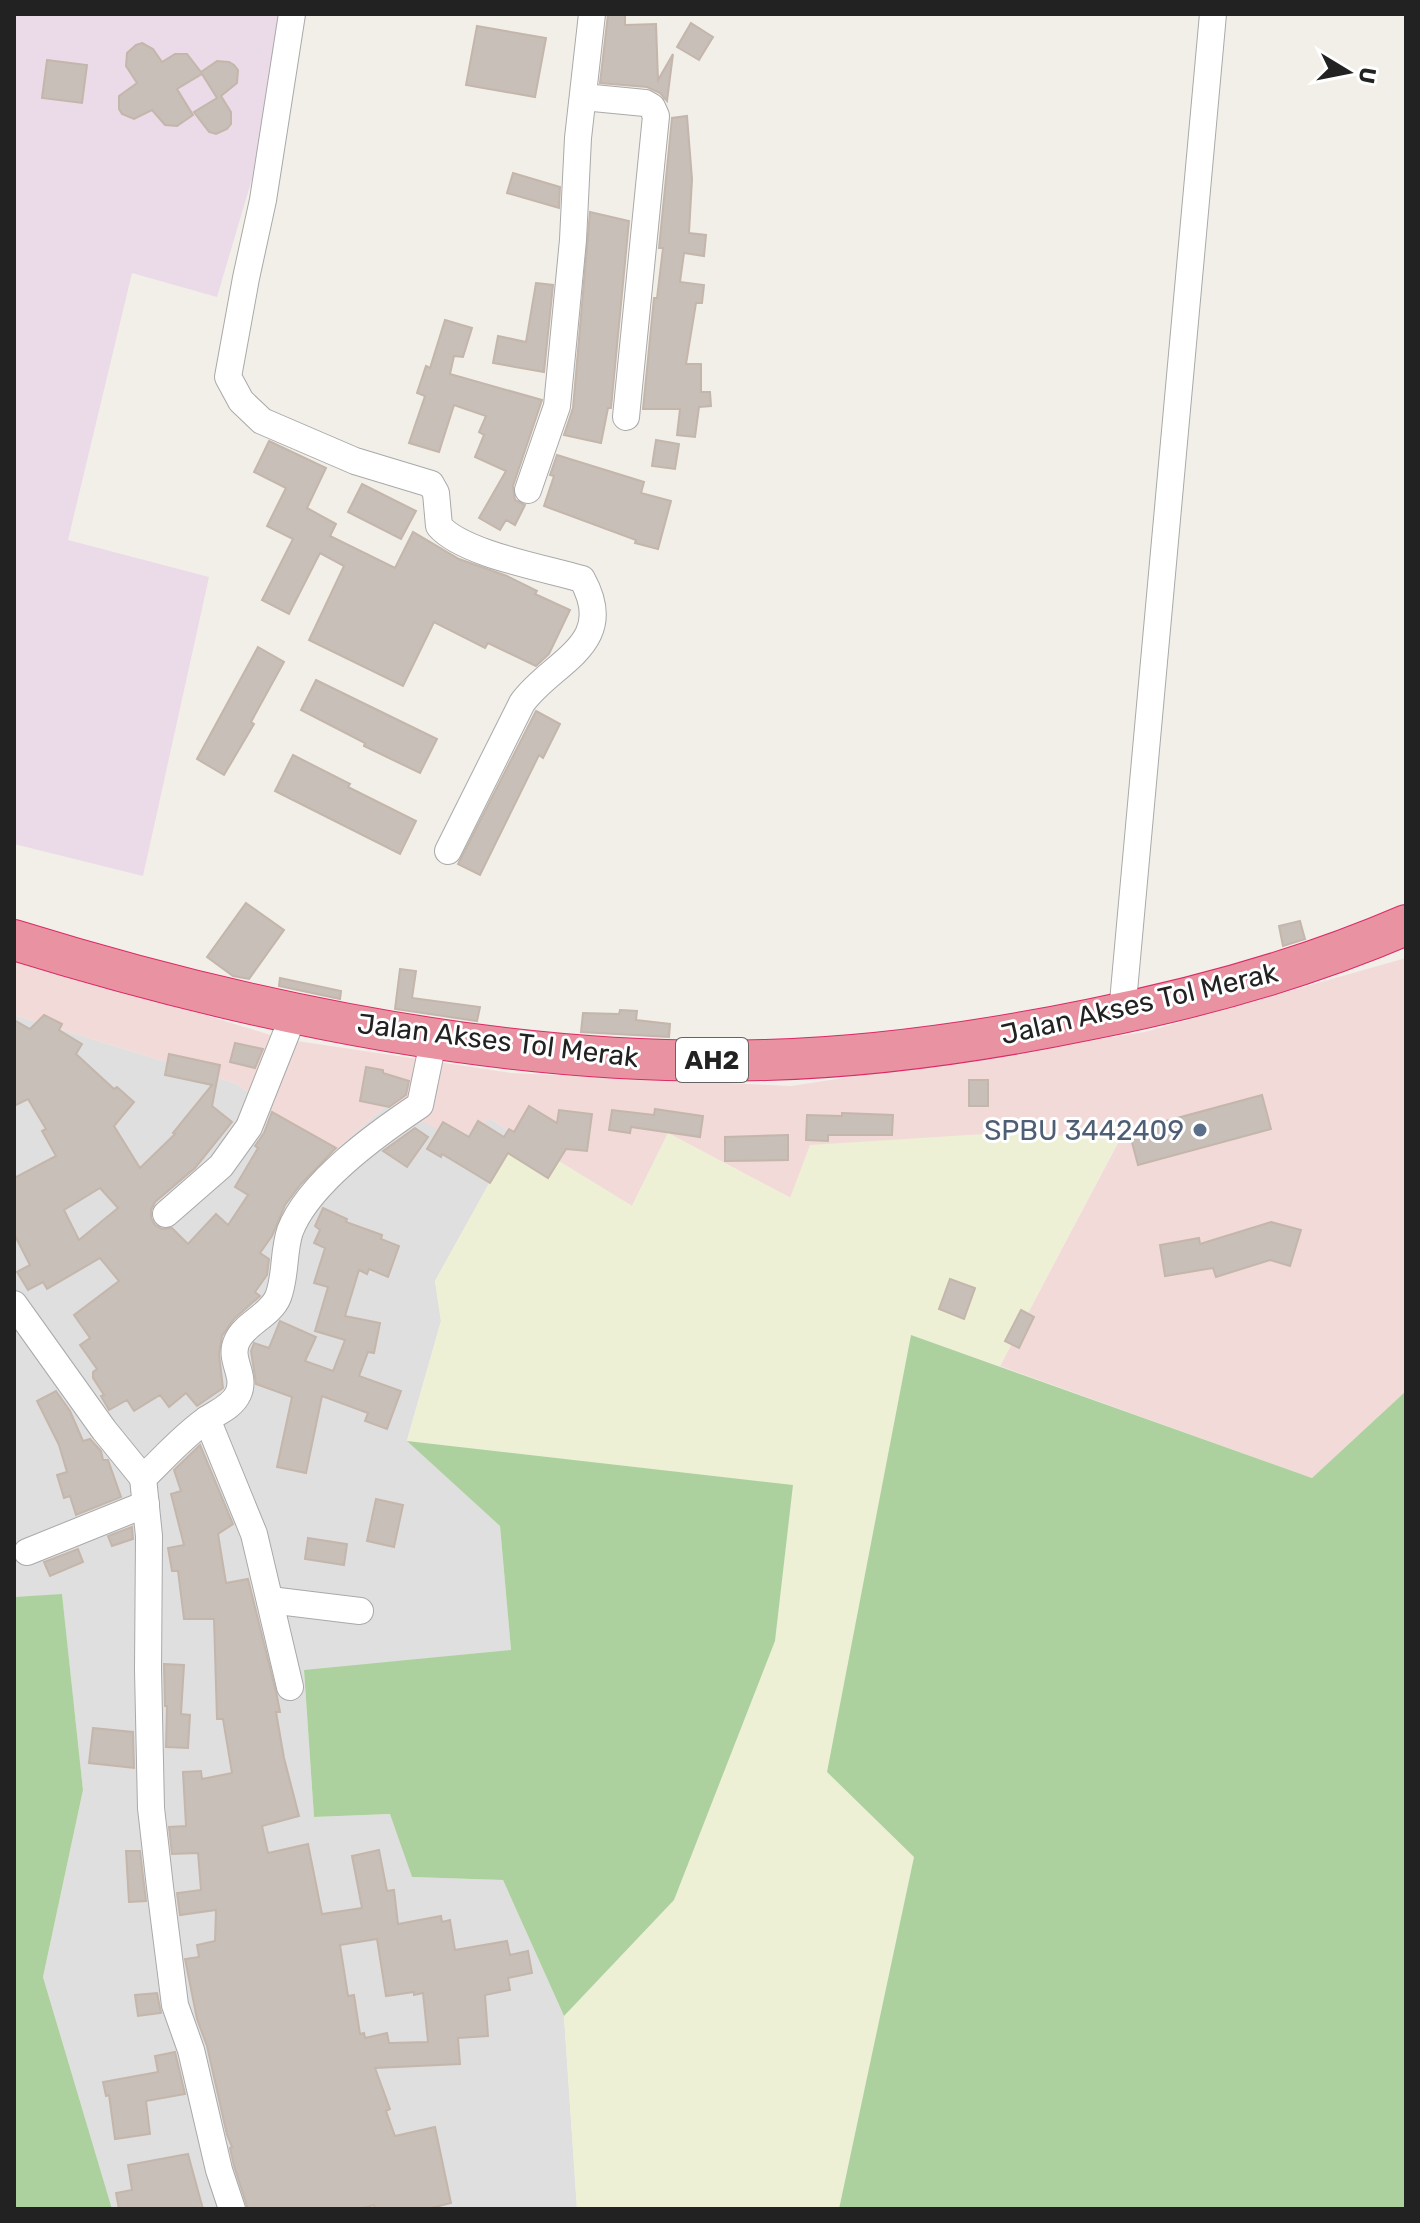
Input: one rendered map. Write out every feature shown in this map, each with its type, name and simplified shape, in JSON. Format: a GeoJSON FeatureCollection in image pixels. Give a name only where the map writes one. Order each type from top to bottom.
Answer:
{"type":"FeatureCollection","features":[{"type":"Feature","properties":{"kind":"highway","name":"Jalan Akses Tol Merak"},"geometry":{"type":"LineString","coordinates":[[14,940],[152,980],[294,1014],[434,1037],[599,1056],[768,1060],[965,1043],[1122,1013],[1282,971],[1406,925]]}},
{"type":"Feature","properties":{"kind":"street"},"geometry":{"type":"LineString","coordinates":[[292,14],[263,200],[228,377],[241,401],[262,421],[355,461],[426,481],[436,493],[439,526],[452,537],[474,549],[582,579],[592,595],[590,628],[584,645],[533,687],[522,703],[448,851]]}},
{"type":"Feature","properties":{"kind":"street"},"geometry":{"type":"LineString","coordinates":[[528,490],[557,406],[592,14]]}},
{"type":"Feature","properties":{"kind":"street"},"geometry":{"type":"LineString","coordinates":[[1122,1013],[1178,425],[1213,14]]}},
{"type":"Feature","properties":{"kind":"street"},"geometry":{"type":"LineString","coordinates":[[583,97],[645,103],[652,107],[656,116],[626,417]]}},
{"type":"Feature","properties":{"kind":"street"},"geometry":{"type":"LineString","coordinates":[[166,1214],[221,1166],[249,1127],[294,1014]]}},
{"type":"Feature","properties":{"kind":"street"},"geometry":{"type":"LineString","coordinates":[[27,1552],[145,1491],[207,1419],[223,1411],[237,1396],[241,1379],[233,1353],[236,1342],[277,1299],[282,1261],[291,1230],[305,1203],[365,1143],[420,1105],[434,1037]]}},
{"type":"Feature","properties":{"kind":"street"},"geometry":{"type":"LineString","coordinates":[[14,1304],[145,1491],[151,1808],[162,1901],[175,2005],[191,2050],[219,2170],[232,2209]]}},
{"type":"Feature","properties":{"kind":"street"},"geometry":{"type":"LineString","coordinates":[[207,1419],[254,1534],[290,1687]]}},
{"type":"Feature","properties":{"kind":"street"},"geometry":{"type":"LineString","coordinates":[[270,1600],[360,1611]]}},
{"type":"Feature","properties":{"kind":"shaded area"},"geometry":{"type":"Polygon","coordinates":[[[14,14],[279,14],[270,118],[217,297],[132,273],[68,540],[209,577],[143,876],[14,844],[14,14]]]}},
{"type":"Feature","properties":{"kind":"shaded area"},"geometry":{"type":"Polygon","coordinates":[[[14,957],[284,1039],[511,1073],[791,1086],[1145,1032],[1406,958],[1406,1391],[1312,1478],[1000,1366],[1119,1141],[791,1198],[668,1133],[632,1206],[490,1119],[457,1139],[388,1104],[329,1156],[237,1084],[14,1015],[14,957]]]}},
{"type":"Feature","properties":{"kind":"shaded area"},"geometry":{"type":"Polygon","coordinates":[[[14,1015],[237,1084],[329,1156],[388,1104],[490,1119],[516,1135],[435,1281],[441,1321],[407,1440],[500,1526],[511,1650],[304,1671],[314,1817],[391,1814],[412,1877],[503,1880],[564,2016],[577,2209],[112,2209],[43,1977],[83,1790],[62,1595],[14,1597],[14,1015]]]}},
{"type":"Feature","properties":{"kind":"green space"},"geometry":{"type":"Polygon","coordinates":[[[1016,1132],[1119,1140],[1000,1366],[911,1335],[827,1772],[914,1857],[839,2209],[577,2209],[564,2016],[674,1900],[775,1641],[793,1486],[407,1441],[441,1321],[435,1281],[516,1135],[632,1206],[668,1133],[790,1198],[810,1145],[1016,1132]]]}},
{"type":"Feature","properties":{"kind":"green space"},"geometry":{"type":"Polygon","coordinates":[[[911,1335],[1312,1478],[1406,1391],[1406,2209],[839,2209],[914,1857],[827,1772],[911,1335]]]}},
{"type":"Feature","properties":{"kind":"green space"},"geometry":{"type":"Polygon","coordinates":[[[407,1441],[793,1485],[775,1641],[674,1900],[564,2016],[503,1880],[412,1877],[390,1814],[314,1817],[304,1670],[511,1650],[500,1526],[407,1441]]]}},
{"type":"Feature","properties":{"kind":"green space"},"geometry":{"type":"Polygon","coordinates":[[[62,1594],[83,1790],[43,1977],[112,2209],[14,2209],[14,1597],[62,1594]]]}},
{"type":"Feature","properties":{"kind":"building"},"geometry":{"type":"Polygon","coordinates":[[[608,14],[625,14],[625,25],[656,24],[658,80],[673,54],[667,101],[660,93],[647,87],[600,83],[608,14]]]}},
{"type":"Feature","properties":{"kind":"building"},"geometry":{"type":"Polygon","coordinates":[[[691,23],[713,37],[699,60],[677,47],[691,23]]]}},
{"type":"Feature","properties":{"kind":"building"},"geometry":{"type":"Polygon","coordinates":[[[477,26],[546,38],[535,97],[466,85],[477,26]]]}},
{"type":"Feature","properties":{"kind":"building"},"geometry":{"type":"Polygon","coordinates":[[[142,43],[153,49],[162,62],[175,54],[187,54],[201,72],[217,61],[234,65],[238,70],[237,83],[221,96],[231,112],[231,124],[227,129],[216,134],[209,132],[194,112],[217,98],[202,74],[177,89],[193,115],[177,126],[165,125],[152,110],[134,119],[122,114],[119,96],[137,83],[126,66],[127,53],[142,43]]]}},
{"type":"Feature","properties":{"kind":"building"},"geometry":{"type":"Polygon","coordinates":[[[47,60],[87,65],[82,103],[42,98],[47,60]]]}},
{"type":"Feature","properties":{"kind":"building"},"geometry":{"type":"Polygon","coordinates":[[[687,116],[692,179],[689,233],[706,235],[704,256],[684,253],[680,282],[704,285],[702,303],[696,303],[686,364],[701,364],[701,392],[710,392],[711,406],[699,407],[695,437],[677,435],[680,409],[643,409],[654,298],[657,298],[663,248],[659,248],[672,118],[687,116]]]}},
{"type":"Feature","properties":{"kind":"building"},"geometry":{"type":"Polygon","coordinates":[[[513,173],[560,187],[559,208],[507,193],[513,173]]]}},
{"type":"Feature","properties":{"kind":"building"},"geometry":{"type":"Polygon","coordinates":[[[590,212],[629,221],[611,408],[608,408],[601,443],[564,435],[573,408],[590,212]]]}},
{"type":"Feature","properties":{"kind":"building"},"geometry":{"type":"Polygon","coordinates":[[[536,283],[553,285],[544,372],[493,363],[498,336],[526,342],[536,283]]]}},
{"type":"Feature","properties":{"kind":"building"},"geometry":{"type":"Polygon","coordinates":[[[445,320],[472,328],[463,357],[454,356],[450,374],[542,400],[513,486],[515,500],[525,505],[515,525],[506,520],[500,530],[479,518],[506,471],[475,457],[484,435],[479,432],[486,416],[454,405],[439,452],[409,443],[425,396],[417,393],[426,366],[430,368],[445,320]]]}},
{"type":"Feature","properties":{"kind":"building"},"geometry":{"type":"Polygon","coordinates":[[[656,440],[679,444],[675,469],[652,466],[656,440]]]}},
{"type":"Feature","properties":{"kind":"building"},"geometry":{"type":"Polygon","coordinates":[[[269,441],[326,468],[307,508],[336,524],[330,536],[395,568],[413,532],[459,559],[507,576],[537,591],[535,594],[570,610],[549,654],[536,666],[488,643],[485,648],[434,622],[403,686],[309,640],[344,566],[320,553],[289,614],[262,600],[293,539],[267,526],[286,488],[254,472],[269,441]]]}},
{"type":"Feature","properties":{"kind":"building"},"geometry":{"type":"Polygon","coordinates":[[[557,455],[644,482],[641,493],[671,501],[658,549],[635,543],[636,540],[544,506],[557,455]]]}},
{"type":"Feature","properties":{"kind":"building"},"geometry":{"type":"Polygon","coordinates":[[[362,484],[416,511],[401,539],[348,512],[362,484]]]}},
{"type":"Feature","properties":{"kind":"building"},"geometry":{"type":"Polygon","coordinates":[[[258,647],[284,662],[251,722],[254,724],[224,775],[197,759],[258,647]]]}},
{"type":"Feature","properties":{"kind":"building"},"geometry":{"type":"Polygon","coordinates":[[[316,680],[437,739],[420,773],[301,710],[316,680]]]}},
{"type":"Feature","properties":{"kind":"building"},"geometry":{"type":"Polygon","coordinates":[[[536,711],[560,724],[543,758],[539,755],[480,875],[458,864],[536,711]]]}},
{"type":"Feature","properties":{"kind":"building"},"geometry":{"type":"Polygon","coordinates":[[[293,755],[416,821],[400,854],[275,791],[293,755]]]}},
{"type":"Feature","properties":{"kind":"building"},"geometry":{"type":"Polygon","coordinates":[[[246,903],[284,930],[249,979],[233,976],[207,957],[246,903]]]}},
{"type":"Feature","properties":{"kind":"building"},"geometry":{"type":"Polygon","coordinates":[[[1300,921],[1305,939],[1283,946],[1279,926],[1300,921]]]}},
{"type":"Feature","properties":{"kind":"building"},"geometry":{"type":"Polygon","coordinates":[[[400,969],[416,971],[412,998],[480,1007],[477,1021],[395,1009],[400,969]]]}},
{"type":"Feature","properties":{"kind":"building"},"geometry":{"type":"Polygon","coordinates":[[[280,978],[341,991],[340,999],[279,986],[280,978]]]}},
{"type":"Feature","properties":{"kind":"building"},"geometry":{"type":"Polygon","coordinates":[[[620,1010],[637,1011],[636,1020],[670,1024],[669,1037],[581,1032],[583,1013],[619,1014],[620,1010]]]}},
{"type":"Feature","properties":{"kind":"building"},"geometry":{"type":"Polygon","coordinates":[[[44,1015],[62,1024],[59,1030],[82,1044],[76,1054],[114,1089],[117,1087],[134,1102],[114,1126],[140,1168],[175,1134],[212,1085],[165,1075],[169,1054],[220,1065],[212,1106],[232,1122],[195,1168],[155,1202],[151,1210],[155,1225],[162,1229],[172,1228],[188,1244],[216,1214],[228,1225],[248,1195],[235,1187],[258,1148],[255,1146],[272,1112],[336,1148],[285,1205],[272,1236],[260,1253],[269,1259],[267,1275],[255,1292],[260,1296],[234,1319],[222,1336],[219,1354],[223,1388],[197,1406],[186,1393],[169,1407],[160,1395],[134,1411],[127,1400],[109,1410],[93,1378],[93,1372],[97,1369],[80,1345],[90,1338],[74,1315],[119,1281],[100,1258],[47,1289],[43,1282],[28,1290],[17,1272],[30,1265],[14,1234],[14,1178],[56,1156],[42,1131],[46,1129],[28,1099],[14,1106],[14,1020],[30,1029],[44,1015]],[[100,1188],[64,1210],[79,1240],[118,1208],[100,1188]]]}},
{"type":"Feature","properties":{"kind":"building"},"geometry":{"type":"Polygon","coordinates":[[[235,1043],[263,1049],[255,1068],[230,1062],[235,1043]]]}},
{"type":"Feature","properties":{"kind":"building"},"geometry":{"type":"Polygon","coordinates":[[[366,1067],[383,1070],[383,1073],[409,1081],[406,1095],[389,1107],[360,1101],[366,1067]]]}},
{"type":"Feature","properties":{"kind":"building"},"geometry":{"type":"Polygon","coordinates":[[[969,1080],[988,1080],[988,1106],[969,1106],[969,1080]]]}},
{"type":"Feature","properties":{"kind":"building","name":"SPBU 3442409"},"geometry":{"type":"Polygon","coordinates":[[[1262,1095],[1271,1129],[1138,1165],[1129,1131],[1262,1095]]]}},
{"type":"Feature","properties":{"kind":"building"},"geometry":{"type":"Polygon","coordinates":[[[529,1106],[557,1123],[559,1110],[592,1114],[587,1151],[566,1149],[548,1178],[508,1153],[490,1183],[442,1154],[441,1157],[427,1149],[443,1122],[469,1137],[478,1121],[504,1137],[509,1129],[514,1132],[529,1106]]]}},
{"type":"Feature","properties":{"kind":"building"},"geometry":{"type":"Polygon","coordinates":[[[655,1109],[703,1116],[700,1137],[631,1127],[630,1133],[609,1130],[612,1110],[654,1115],[655,1109]]]}},
{"type":"Feature","properties":{"kind":"building"},"geometry":{"type":"Polygon","coordinates":[[[842,1113],[893,1115],[892,1135],[828,1135],[828,1141],[806,1140],[807,1115],[842,1116],[842,1113]]]}},
{"type":"Feature","properties":{"kind":"building"},"geometry":{"type":"Polygon","coordinates":[[[415,1128],[428,1137],[407,1167],[383,1151],[415,1128]]]}},
{"type":"Feature","properties":{"kind":"building"},"geometry":{"type":"Polygon","coordinates":[[[788,1135],[788,1160],[725,1161],[725,1137],[788,1135]]]}},
{"type":"Feature","properties":{"kind":"building"},"geometry":{"type":"Polygon","coordinates":[[[323,1208],[399,1246],[388,1277],[369,1269],[367,1274],[359,1270],[345,1316],[380,1323],[374,1353],[368,1352],[359,1376],[401,1391],[387,1429],[365,1421],[368,1413],[322,1396],[306,1473],[277,1467],[292,1397],[256,1384],[251,1351],[254,1343],[269,1348],[280,1321],[316,1337],[305,1361],[333,1371],[345,1340],[315,1331],[328,1287],[314,1283],[325,1248],[314,1243],[320,1230],[315,1226],[323,1208]]]}},
{"type":"Feature","properties":{"kind":"building"},"geometry":{"type":"Polygon","coordinates":[[[1271,1222],[1301,1230],[1290,1266],[1270,1260],[1216,1277],[1213,1268],[1165,1276],[1160,1245],[1199,1238],[1200,1244],[1271,1222]]]}},
{"type":"Feature","properties":{"kind":"building"},"geometry":{"type":"Polygon","coordinates":[[[950,1279],[975,1288],[964,1319],[939,1309],[950,1279]]]}},
{"type":"Feature","properties":{"kind":"building"},"geometry":{"type":"Polygon","coordinates":[[[1021,1310],[1034,1317],[1019,1348],[1005,1341],[1021,1310]]]}},
{"type":"Feature","properties":{"kind":"building"},"geometry":{"type":"Polygon","coordinates":[[[56,1391],[70,1411],[83,1441],[90,1439],[101,1451],[103,1460],[108,1460],[121,1497],[76,1515],[70,1496],[64,1498],[57,1475],[67,1472],[59,1445],[37,1401],[56,1391]]]}},
{"type":"Feature","properties":{"kind":"building"},"geometry":{"type":"Polygon","coordinates":[[[200,1445],[233,1524],[218,1534],[226,1583],[248,1579],[277,1696],[280,1712],[276,1712],[284,1758],[299,1816],[262,1826],[268,1853],[308,1844],[322,1914],[362,1908],[352,1856],[379,1850],[387,1891],[394,1890],[398,1924],[441,1916],[442,1922],[450,1920],[455,1950],[507,1941],[510,1955],[528,1951],[532,1973],[508,1978],[510,1990],[485,1995],[488,2036],[458,2038],[460,2064],[375,2068],[390,2109],[386,2111],[395,2136],[435,2127],[451,2203],[427,2209],[375,2209],[374,2205],[359,2209],[248,2209],[234,2166],[232,2147],[207,2046],[197,2019],[185,1959],[199,1957],[197,1945],[215,1941],[216,1910],[180,1915],[177,1893],[201,1890],[198,1853],[172,1854],[169,1827],[186,1826],[183,1772],[201,1771],[202,1779],[232,1773],[223,1719],[217,1719],[214,1619],[184,1619],[178,1571],[172,1571],[168,1548],[184,1545],[171,1494],[181,1491],[174,1470],[200,1445]],[[377,1939],[340,1945],[348,1996],[354,1995],[360,2034],[364,2033],[365,2038],[387,2033],[389,2043],[428,2042],[423,1993],[386,1996],[377,1939]]]}},
{"type":"Feature","properties":{"kind":"building"},"geometry":{"type":"Polygon","coordinates":[[[376,1499],[403,1505],[394,1547],[367,1541],[376,1499]]]}},
{"type":"Feature","properties":{"kind":"building"},"geometry":{"type":"Polygon","coordinates":[[[132,1527],[133,1539],[112,1546],[108,1536],[132,1527]]]}},
{"type":"Feature","properties":{"kind":"building"},"geometry":{"type":"Polygon","coordinates":[[[308,1538],[347,1544],[344,1565],[305,1559],[308,1538]]]}},
{"type":"Feature","properties":{"kind":"building"},"geometry":{"type":"Polygon","coordinates":[[[78,1549],[83,1562],[50,1576],[44,1562],[78,1549]]]}},
{"type":"Feature","properties":{"kind":"building"},"geometry":{"type":"Polygon","coordinates":[[[164,1664],[184,1665],[181,1714],[190,1715],[188,1748],[166,1747],[164,1664]]]}},
{"type":"Feature","properties":{"kind":"building"},"geometry":{"type":"Polygon","coordinates":[[[93,1728],[133,1732],[134,1768],[89,1763],[93,1728]]]}},
{"type":"Feature","properties":{"kind":"building"},"geometry":{"type":"Polygon","coordinates":[[[126,1851],[140,1851],[146,1901],[129,1902],[126,1851]]]}},
{"type":"Feature","properties":{"kind":"building"},"geometry":{"type":"Polygon","coordinates":[[[157,1993],[161,2013],[138,2016],[135,1995],[157,1993]]]}},
{"type":"Feature","properties":{"kind":"building"},"geometry":{"type":"Polygon","coordinates":[[[175,2052],[185,2094],[146,2101],[150,2134],[115,2139],[109,2095],[106,2096],[103,2082],[158,2072],[155,2056],[175,2052]]]}},
{"type":"Feature","properties":{"kind":"building"},"geometry":{"type":"Polygon","coordinates":[[[188,2154],[203,2209],[119,2209],[116,2193],[132,2190],[128,2165],[188,2154]]]}},
{"type":"Feature","properties":{"kind":"place","name":"SPBU 3442409"},"geometry":{"type":"Point","coordinates":[1200,1130]}}]}
